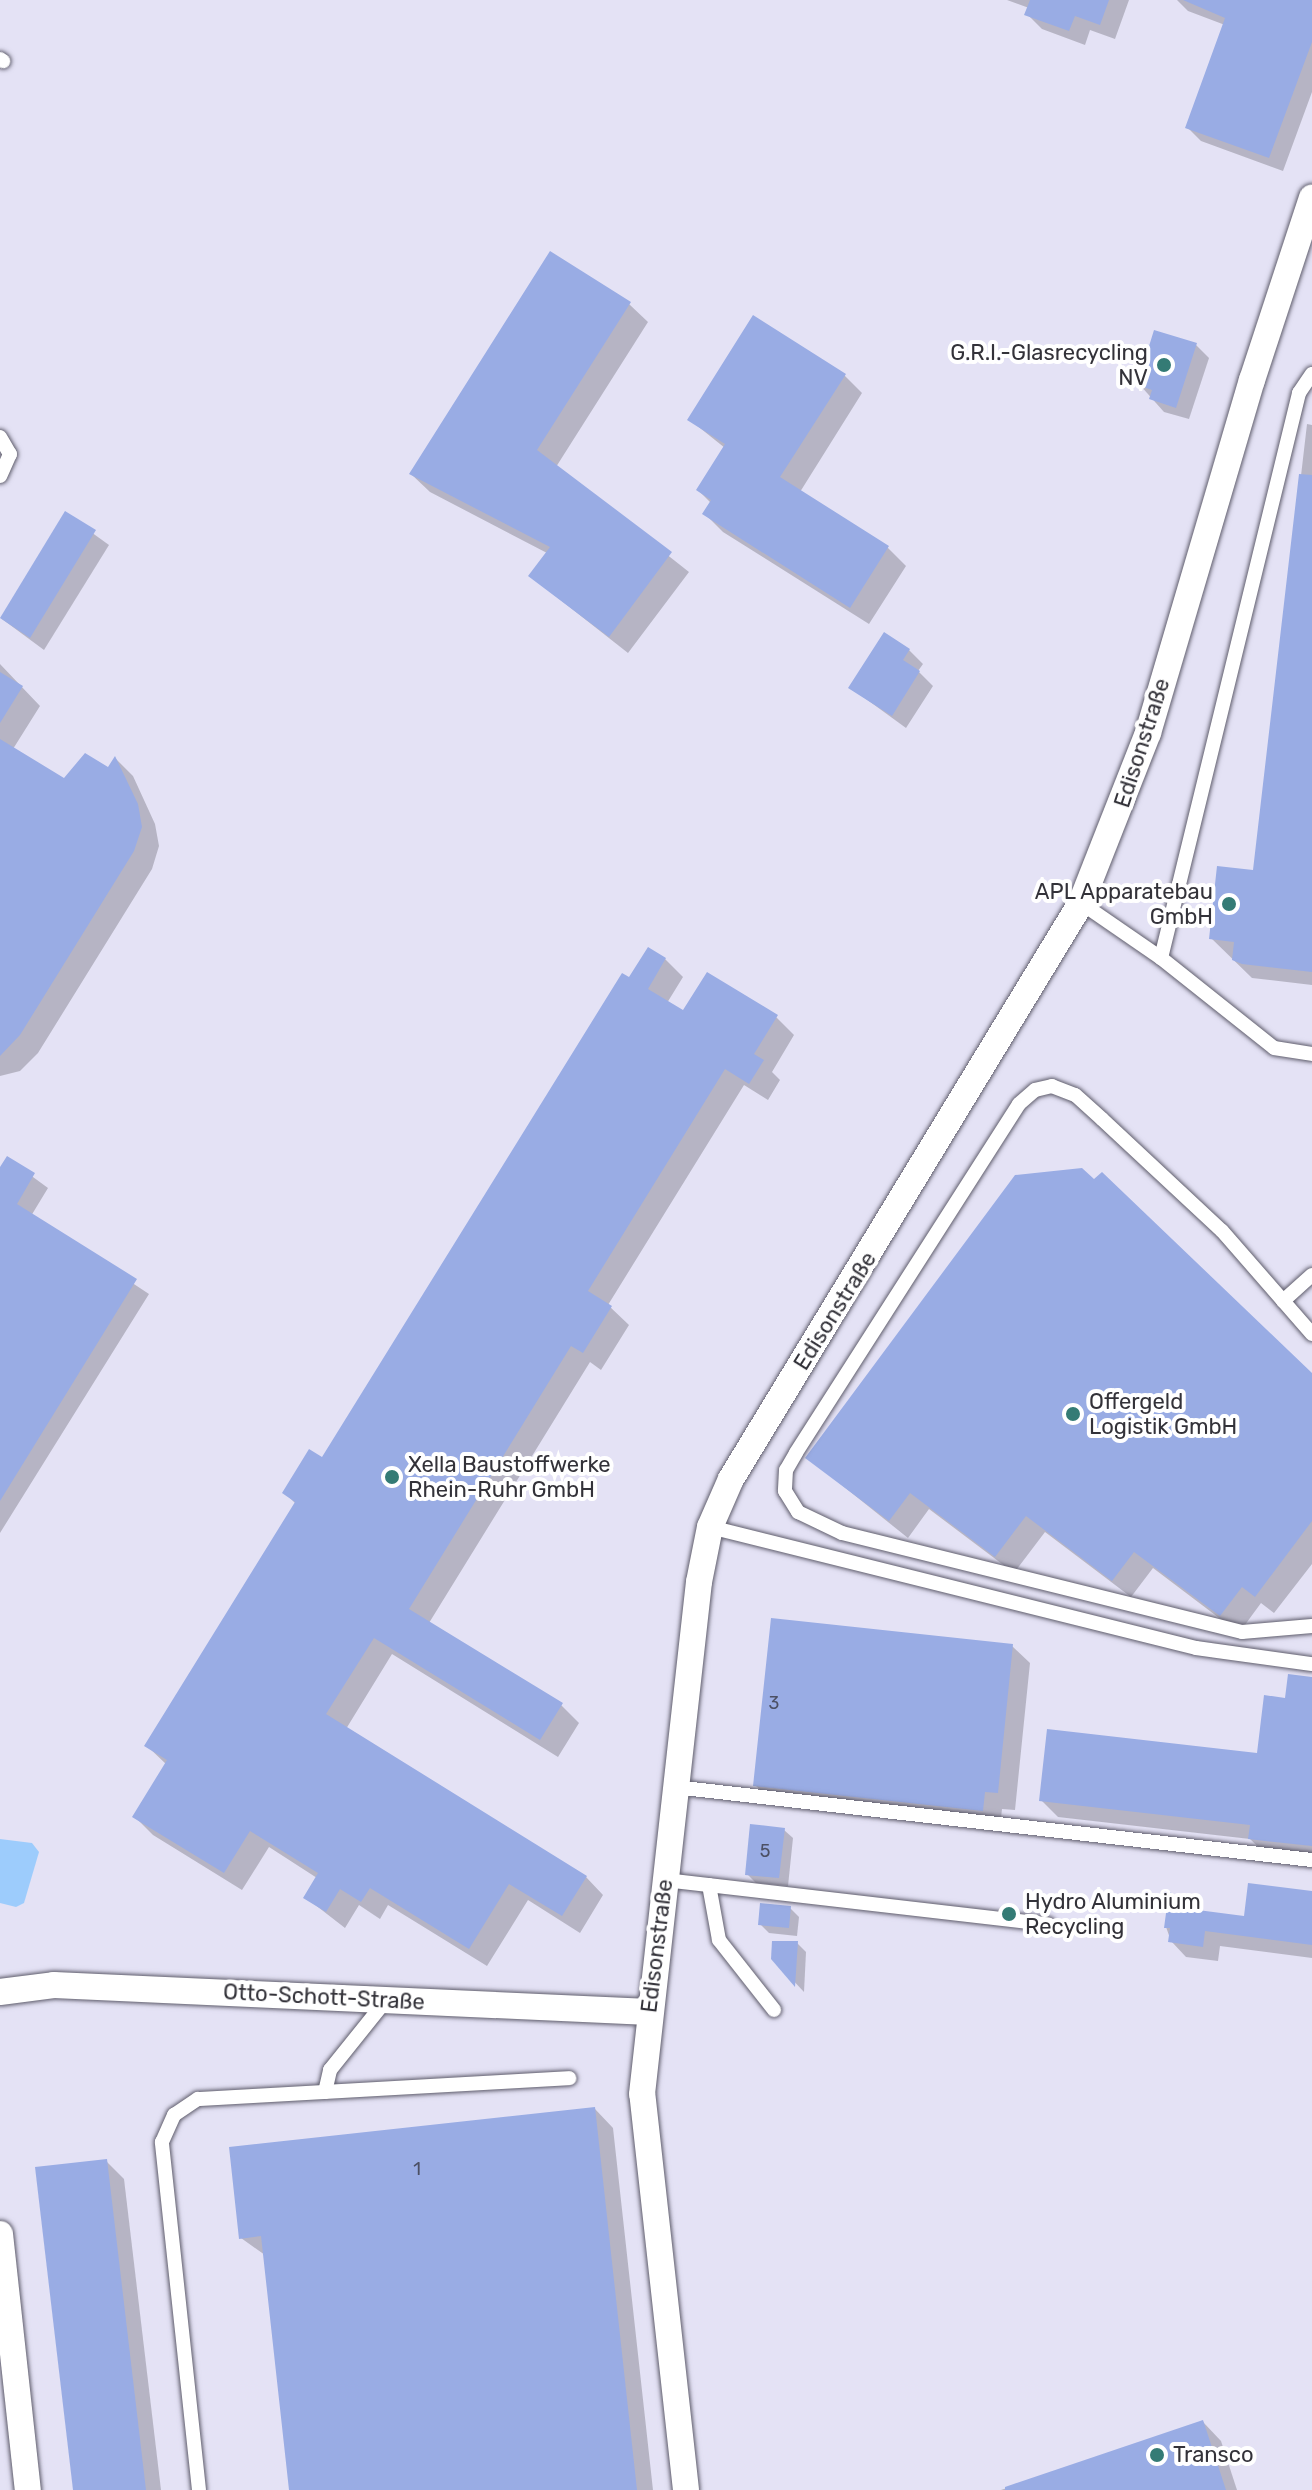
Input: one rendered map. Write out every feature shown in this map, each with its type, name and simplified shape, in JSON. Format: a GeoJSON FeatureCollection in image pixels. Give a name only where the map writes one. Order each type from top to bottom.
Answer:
{"type":"FeatureCollection","features":[{"type":"Feature","properties":{"kind":"street","name":"Edisonstraße"},"geometry":{"type":"LineString","coordinates":[[686,2490],[642,2094],[675,1787],[710,1527],[731,1479],[1081,903],[1148,733],[1252,380],[1312,198]]}},
{"type":"Feature","properties":{"kind":"street","name":"Otto-Schott-Straße"},"geometry":{"type":"LineString","coordinates":[[0,1992],[54,1985],[649,2012]]}},
{"type":"Feature","properties":{"kind":"street"},"geometry":{"type":"LineString","coordinates":[[0,2234],[28,2490]]}},
{"type":"Feature","properties":{"kind":"lane"},"geometry":{"type":"LineString","coordinates":[[1161,958],[1299,393],[1312,374]]}},
{"type":"Feature","properties":{"kind":"lane"},"geometry":{"type":"LineString","coordinates":[[0,437],[10,454],[0,476]]}},
{"type":"Feature","properties":{"kind":"lane"},"geometry":{"type":"LineString","coordinates":[[1081,903],[1161,958],[1274,1048],[1312,1054]]}},
{"type":"Feature","properties":{"kind":"lane"},"geometry":{"type":"LineString","coordinates":[[1312,1334],[1222,1231],[1084,1103],[1052,1086],[1035,1090],[1019,1104],[796,1453],[786,1470],[785,1491],[798,1512],[842,1533],[1242,1632],[1312,1626]]}},
{"type":"Feature","properties":{"kind":"lane"},"geometry":{"type":"LineString","coordinates":[[1283,1301],[1312,1275]]}},
{"type":"Feature","properties":{"kind":"lane"},"geometry":{"type":"LineString","coordinates":[[710,1527],[1196,1648],[1312,1664]]}},
{"type":"Feature","properties":{"kind":"lane"},"geometry":{"type":"LineString","coordinates":[[675,1787],[1312,1860]]}},
{"type":"Feature","properties":{"kind":"lane"},"geometry":{"type":"LineString","coordinates":[[665,1880],[1048,1924]]}},
{"type":"Feature","properties":{"kind":"lane"},"geometry":{"type":"LineString","coordinates":[[709,1885],[719,1940],[774,2010]]}},
{"type":"Feature","properties":{"kind":"lane"},"geometry":{"type":"LineString","coordinates":[[325,2092],[330,2070],[386,2000]]}},
{"type":"Feature","properties":{"kind":"lane"},"geometry":{"type":"LineString","coordinates":[[199,2490],[162,2142],[174,2115],[198,2099],[569,2078]]}},
{"type":"Feature","properties":{"kind":"water"},"geometry":{"type":"Polygon","coordinates":[[[0,1839],[32,1843],[39,1852],[24,1903],[16,1907],[0,1903],[0,1839]]]}},
{"type":"Feature","properties":{"kind":"building"},"geometry":{"type":"Polygon","coordinates":[[[1030,0],[1109,0],[1100,25],[1075,16],[1069,31],[1024,15],[1030,0]]]}},
{"type":"Feature","properties":{"kind":"building"},"geometry":{"type":"Polygon","coordinates":[[[1183,0],[1312,0],[1312,42],[1269,158],[1185,128],[1225,18],[1183,0]]]}},
{"type":"Feature","properties":{"kind":"building"},"geometry":{"type":"Polygon","coordinates":[[[550,251],[631,302],[537,450],[672,552],[609,637],[528,576],[550,547],[409,474],[550,251]]]}},
{"type":"Feature","properties":{"kind":"building"},"geometry":{"type":"Polygon","coordinates":[[[753,315],[846,374],[780,477],[889,546],[850,608],[702,514],[711,500],[696,490],[725,444],[687,420],[753,315]]]}},
{"type":"Feature","properties":{"kind":"building","name":"G.R.I.-Glasrecycling NV"},"geometry":{"type":"Polygon","coordinates":[[[1154,330],[1197,343],[1176,408],[1149,399],[1152,390],[1137,385],[1154,330]]]}},
{"type":"Feature","properties":{"kind":"building"},"geometry":{"type":"Polygon","coordinates":[[[1299,474],[1312,475],[1312,972],[1242,964],[1232,960],[1234,942],[1209,939],[1217,866],[1253,870],[1299,474]]]}},
{"type":"Feature","properties":{"kind":"building"},"geometry":{"type":"Polygon","coordinates":[[[65,511],[96,530],[30,638],[0,618],[65,511]]]}},
{"type":"Feature","properties":{"kind":"building"},"geometry":{"type":"Polygon","coordinates":[[[884,632],[910,649],[903,660],[920,671],[892,716],[848,688],[884,632]]]}},
{"type":"Feature","properties":{"kind":"building"},"geometry":{"type":"Polygon","coordinates":[[[0,672],[23,686],[0,723],[0,672]]]}},
{"type":"Feature","properties":{"kind":"building"},"geometry":{"type":"Polygon","coordinates":[[[0,739],[64,778],[85,753],[108,767],[115,756],[138,804],[142,827],[134,851],[20,1035],[0,1056],[0,739]]]}},
{"type":"Feature","properties":{"kind":"building","name":"Xella Baustoffwerke Rhein-Ruhr GmbH"},"geometry":{"type":"Polygon","coordinates":[[[648,947],[666,958],[648,989],[683,1010],[707,972],[778,1015],[754,1054],[764,1060],[749,1084],[725,1069],[588,1291],[612,1306],[583,1353],[571,1346],[409,1609],[563,1703],[540,1740],[374,1638],[326,1714],[587,1876],[562,1916],[509,1884],[469,1949],[370,1888],[361,1902],[340,1889],[326,1912],[303,1898],[318,1873],[250,1831],[224,1873],[132,1817],[167,1760],[144,1746],[295,1502],[282,1493],[309,1449],[322,1457],[622,973],[629,977],[648,947]]]}},
{"type":"Feature","properties":{"kind":"building"},"geometry":{"type":"Polygon","coordinates":[[[7,1156],[35,1173],[17,1204],[137,1279],[0,1501],[0,1167],[7,1156]]]}},
{"type":"Feature","properties":{"kind":"building","name":"Offergeld Logistik GmbH"},"geometry":{"type":"Polygon","coordinates":[[[1082,1168],[1094,1179],[1102,1172],[1312,1373],[1312,1521],[1255,1597],[1242,1587],[1220,1616],[1134,1552],[1112,1581],[1026,1516],[995,1557],[910,1493],[889,1521],[805,1458],[1015,1175],[1082,1168]]]}},
{"type":"Feature","properties":{"kind":"building"},"geometry":{"type":"Polygon","coordinates":[[[771,1618],[1013,1644],[998,1793],[985,1792],[983,1811],[753,1786],[771,1618]]]}},
{"type":"Feature","properties":{"kind":"building"},"geometry":{"type":"Polygon","coordinates":[[[1288,1674],[1312,1677],[1312,1846],[1248,1839],[1250,1825],[1039,1801],[1047,1729],[1257,1753],[1264,1695],[1285,1698],[1288,1674]]]}},
{"type":"Feature","properties":{"kind":"building"},"geometry":{"type":"Polygon","coordinates":[[[750,1824],[785,1828],[779,1878],[745,1875],[750,1824]]]}},
{"type":"Feature","properties":{"kind":"building"},"geometry":{"type":"Polygon","coordinates":[[[1248,1883],[1312,1891],[1312,1945],[1205,1931],[1203,1947],[1168,1942],[1170,1928],[1164,1928],[1169,1891],[1190,1909],[1244,1916],[1248,1883]]]}},
{"type":"Feature","properties":{"kind":"building"},"geometry":{"type":"Polygon","coordinates":[[[760,1903],[791,1906],[789,1928],[758,1925],[760,1903]]]}},
{"type":"Feature","properties":{"kind":"building"},"geometry":{"type":"Polygon","coordinates":[[[772,1941],[798,1941],[795,1987],[771,1959],[772,1941]]]}},
{"type":"Feature","properties":{"kind":"building"},"geometry":{"type":"Polygon","coordinates":[[[595,2107],[637,2490],[289,2490],[261,2236],[239,2239],[229,2147],[595,2107]]]}},
{"type":"Feature","properties":{"kind":"building"},"geometry":{"type":"Polygon","coordinates":[[[107,2159],[146,2490],[73,2490],[35,2167],[107,2159]]]}},
{"type":"Feature","properties":{"kind":"building","name":"Transco"},"geometry":{"type":"Polygon","coordinates":[[[1203,2420],[1226,2490],[1005,2490],[1005,2487],[1203,2420]]]}},
{"type":"Feature","properties":{"kind":"place","name":"G.R.I.-Glasrecycling NV"},"geometry":{"type":"Point","coordinates":[1164,365]}},
{"type":"Feature","properties":{"kind":"place","name":"APL Apparatebau GmbH"},"geometry":{"type":"Point","coordinates":[1229,904]}},
{"type":"Feature","properties":{"kind":"place","name":"Offergeld Logistik GmbH"},"geometry":{"type":"Point","coordinates":[1073,1414]}},
{"type":"Feature","properties":{"kind":"place","name":"Xella Baustoffwerke Rhein-Ruhr GmbH"},"geometry":{"type":"Point","coordinates":[392,1477]}},
{"type":"Feature","properties":{"kind":"place","name":"Hydro Aluminium Recycling"},"geometry":{"type":"Point","coordinates":[1009,1914]}},
{"type":"Feature","properties":{"kind":"place","name":"Transco"},"geometry":{"type":"Point","coordinates":[1157,2455]}}]}
